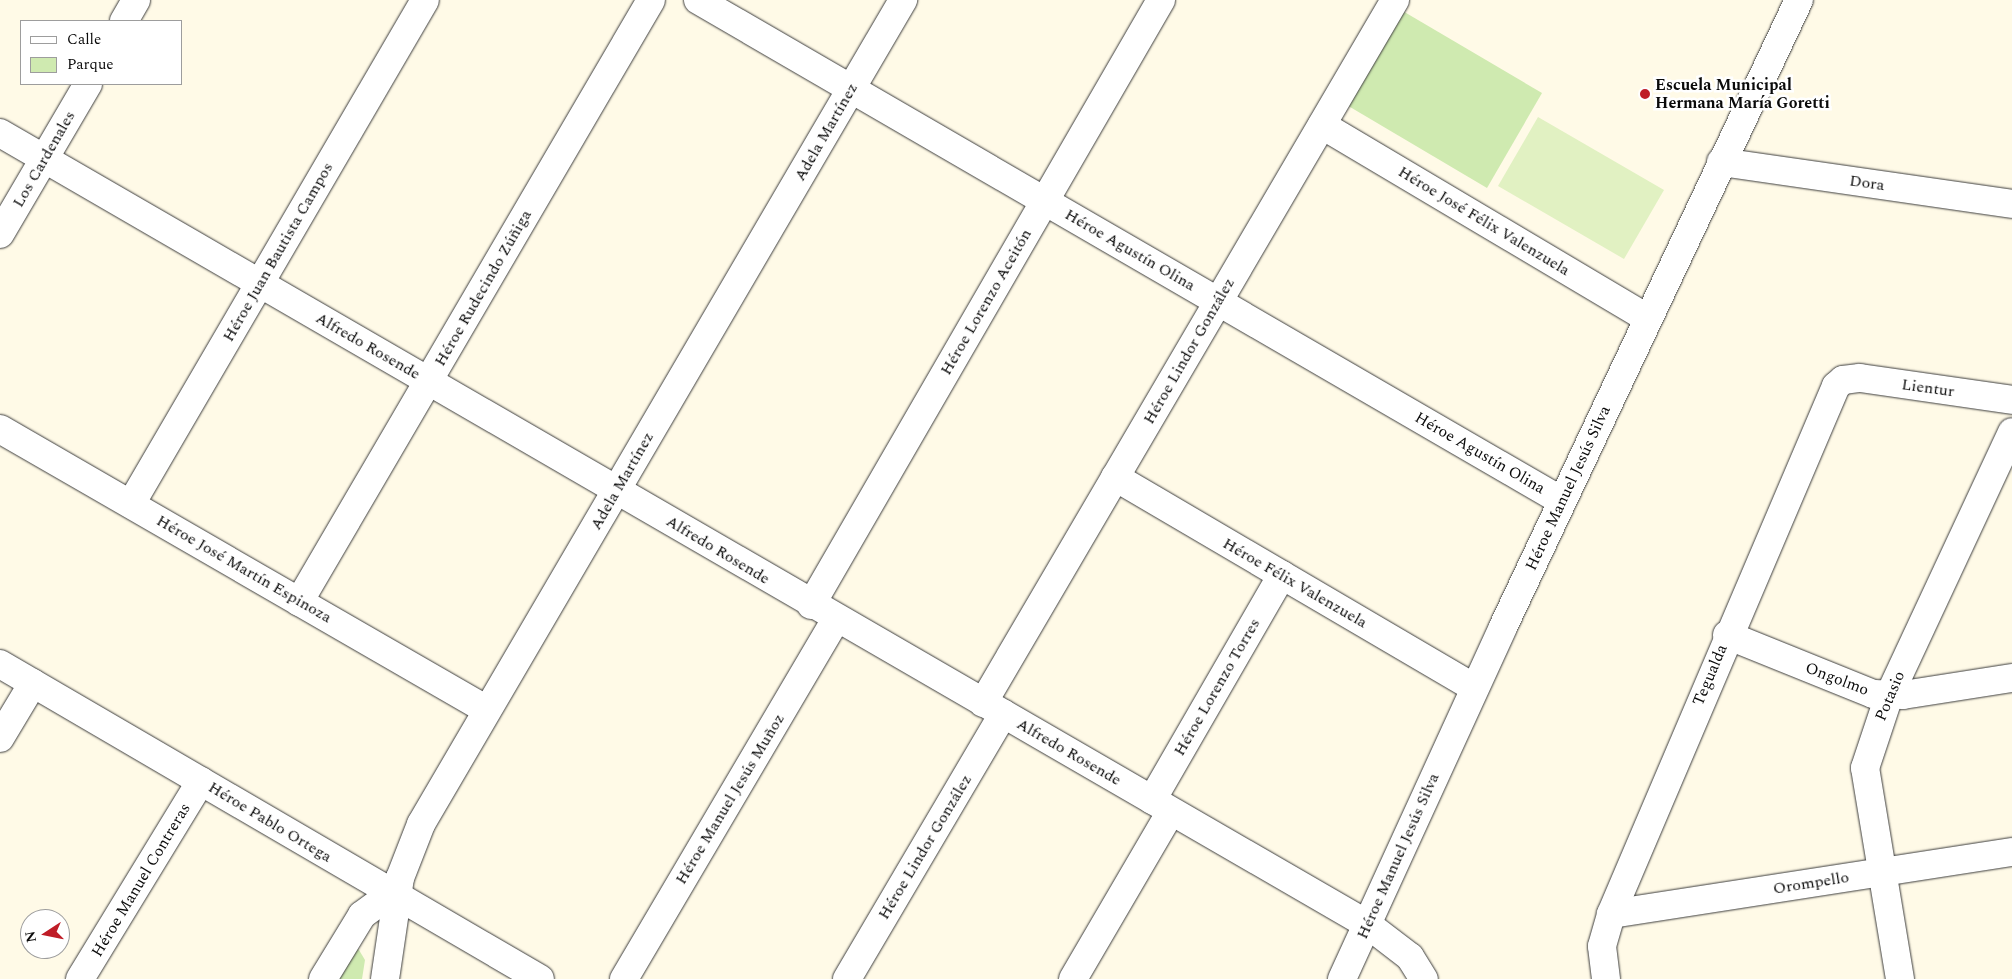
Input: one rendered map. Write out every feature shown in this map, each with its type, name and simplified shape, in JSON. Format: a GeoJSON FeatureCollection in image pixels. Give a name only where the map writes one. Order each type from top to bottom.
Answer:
{"type":"FeatureCollection","features":[{"type":"Feature","properties":{"kind":"street"},"geometry":{"type":"LineString","coordinates":[[125,20],[136,0]]}},
{"type":"Feature","properties":{"kind":"street","name":"Héroe Juan Bautista Campos"},"geometry":{"type":"LineString","coordinates":[[130,504],[425,0]]}},
{"type":"Feature","properties":{"kind":"street","name":"Héroe Rudecindo Zúñiga"},"geometry":{"type":"LineString","coordinates":[[299,602],[651,0]]}},
{"type":"Feature","properties":{"kind":"street","name":"Héroe Agustín Olina"},"geometry":{"type":"LineString","coordinates":[[698,0],[1562,501]]}},
{"type":"Feature","properties":{"kind":"street","name":"Adela Martínez"},"geometry":{"type":"LineString","coordinates":[[385,979],[396,896],[405,860],[421,824],[903,0]]}},
{"type":"Feature","properties":{"kind":"street","name":"Héroe Lorenzo Aceitón"},"geometry":{"type":"LineString","coordinates":[[811,605],[1161,0]]}},
{"type":"Feature","properties":{"kind":"street","name":"Héroe Lindor González"},"geometry":{"type":"LineString","coordinates":[[847,979],[993,709],[1115,477],[1395,0]]}},
{"type":"Feature","properties":{"kind":"street","name":"Héroe Manuel Jesús Silva"},"geometry":{"type":"LineString","coordinates":[[1342,979],[1647,318],[1799,0]]}},
{"type":"Feature","properties":{"kind":"street","name":"Los Cardenales"},"geometry":{"type":"LineString","coordinates":[[0,234],[87,85]]}},
{"type":"Feature","properties":{"kind":"street","name":"Héroe José Félix Valenzuela"},"geometry":{"type":"LineString","coordinates":[[1322,125],[1647,318]]}},
{"type":"Feature","properties":{"kind":"street","name":"Alfredo Rosende"},"geometry":{"type":"LineString","coordinates":[[0,133],[617,490],[811,605],[1367,924],[1410,957],[1424,979]]}},
{"type":"Feature","properties":{"kind":"street","name":"Dora"},"geometry":{"type":"LineString","coordinates":[[1721,162],[2012,204]]}},
{"type":"Feature","properties":{"kind":"street","name":"Lientur"},"geometry":{"type":"LineString","coordinates":[[1844,380],[1860,378],[2012,400]]}},
{"type":"Feature","properties":{"kind":"street","name":"Tegualda"},"geometry":{"type":"LineString","coordinates":[[1606,979],[1602,946],[1611,914],[1727,635],[1831,394],[1844,380]]}},
{"type":"Feature","properties":{"kind":"street","name":"Héroe José Martín Espinoza"},"geometry":{"type":"LineString","coordinates":[[0,428],[487,710]]}},
{"type":"Feature","properties":{"kind":"street","name":"Potasio"},"geometry":{"type":"LineString","coordinates":[[1900,979],[1865,768],[1889,696],[2012,432]]}},
{"type":"Feature","properties":{"kind":"street","name":"Héroe Félix Valenzuela"},"geometry":{"type":"LineString","coordinates":[[1115,477],[1475,688]]}},
{"type":"Feature","properties":{"kind":"street","name":"Héroe Lorenzo Torres"},"geometry":{"type":"LineString","coordinates":[[1073,979],[1282,575]]}},
{"type":"Feature","properties":{"kind":"street","name":"Héroe Manuel Jesús Muñoz"},"geometry":{"type":"LineString","coordinates":[[624,979],[836,619]]}},
{"type":"Feature","properties":{"kind":"street","name":"Ongolmo"},"geometry":{"type":"LineString","coordinates":[[1727,635],[1862,690],[1889,696],[2012,678]]}},
{"type":"Feature","properties":{"kind":"street","name":"Héroe Pablo Ortega"},"geometry":{"type":"LineString","coordinates":[[0,664],[540,979]]}},
{"type":"Feature","properties":{"kind":"street"},"geometry":{"type":"LineString","coordinates":[[0,738],[33,683]]}},
{"type":"Feature","properties":{"kind":"street","name":"Héroe Manuel Contreras"},"geometry":{"type":"LineString","coordinates":[[80,979],[201,781]]}},
{"type":"Feature","properties":{"kind":"street","name":"Orompello"},"geometry":{"type":"LineString","coordinates":[[1611,914],[2012,852]]}},
{"type":"Feature","properties":{"kind":"street"},"geometry":{"type":"LineString","coordinates":[[323,979],[362,916],[384,899],[396,896]]}},
{"type":"Feature","properties":{"kind":"green space"},"geometry":{"type":"Polygon","coordinates":[[[1401,10],[1542,93],[1487,188],[1345,104],[1401,10]]]}},
{"type":"Feature","properties":{"kind":"green space"},"geometry":{"type":"Polygon","coordinates":[[[1538,117],[1664,190],[1624,259],[1498,186],[1538,117]]]}},
{"type":"Feature","properties":{"kind":"green space"},"geometry":{"type":"Polygon","coordinates":[[[356,945],[365,960],[362,979],[336,979],[356,945]]]}},
{"type":"Feature","properties":{"kind":"place","name":"Escuela Municipal Hermana María Goretti"},"geometry":{"type":"Point","coordinates":[1645,94]}}]}
